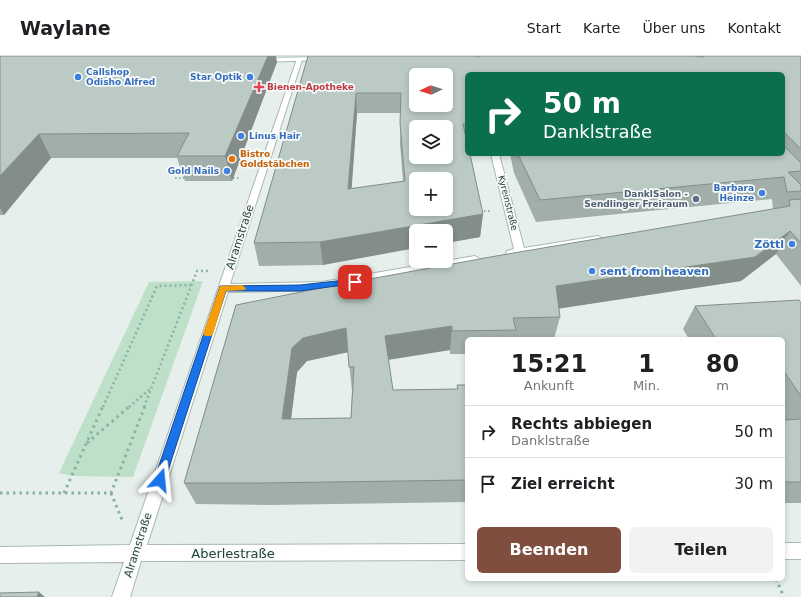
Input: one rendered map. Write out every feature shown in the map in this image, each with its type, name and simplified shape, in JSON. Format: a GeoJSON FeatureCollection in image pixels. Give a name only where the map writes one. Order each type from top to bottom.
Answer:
{"type":"FeatureCollection","features":[{"type":"Feature","properties":{"kind":"street"},"geometry":{"type":"LineString","coordinates":[[255,60],[333,59]]}},
{"type":"Feature","properties":{"kind":"street","name":"Alramstraße"},"geometry":{"type":"LineString","coordinates":[[121,597],[299,60]]}},
{"type":"Feature","properties":{"kind":"street","name":"Kyreinstraße"},"geometry":{"type":"LineString","coordinates":[[496,156],[520,252]]}},
{"type":"Feature","properties":{"kind":"street"},"geometry":{"type":"LineString","coordinates":[[498,256],[612,236]]}},
{"type":"Feature","properties":{"kind":"street"},"geometry":{"type":"LineString","coordinates":[[223,288],[322,286],[483,258]]}},
{"type":"Feature","properties":{"kind":"street"},"geometry":{"type":"LineString","coordinates":[[785,551],[801,551]]}},
{"type":"Feature","properties":{"kind":"street","name":"Aberlestraße"},"geometry":{"type":"LineString","coordinates":[[0,555],[465,552]]}},
{"type":"Feature","properties":{"kind":"path"},"geometry":{"type":"LineString","coordinates":[[175,178],[187,178]]}},
{"type":"Feature","properties":{"kind":"path"},"geometry":{"type":"LineString","coordinates":[[0,493],[111,493],[150,388],[197,271],[229,271]]}},
{"type":"Feature","properties":{"kind":"path"},"geometry":{"type":"LineString","coordinates":[[64,493],[158,286],[191,284]]}},
{"type":"Feature","properties":{"kind":"path"},"geometry":{"type":"LineString","coordinates":[[86,444],[150,388]]}},
{"type":"Feature","properties":{"kind":"path"},"geometry":{"type":"LineString","coordinates":[[777,581],[784,597]]}},
{"type":"Feature","properties":{"kind":"green space"},"geometry":{"type":"Polygon","coordinates":[[[203,281],[133,477],[72,476],[59,473],[149,282],[203,281]]]}},
{"type":"Feature","properties":{"kind":"building"},"geometry":{"type":"Polygon","coordinates":[[[0,56],[268,56],[225,156],[177,156],[189,133],[39,134],[0,176],[0,56]]]}},
{"type":"Feature","properties":{"kind":"building"},"geometry":{"type":"Polygon","coordinates":[[[308,56],[801,56],[801,149],[785,133],[785,72],[465,72],[465,124],[463,124],[465,133],[465,156],[470,156],[483,214],[425,224],[409,224],[409,227],[320,242],[254,243],[308,56]],[[356,93],[348,189],[405,181],[400,123],[401,93],[356,93]]]}},
{"type":"Feature","properties":{"kind":"building"},"geometry":{"type":"Polygon","coordinates":[[[785,147],[801,163],[801,171],[788,172],[801,185],[801,191],[787,192],[784,177],[540,200],[519,156],[785,156],[785,147]]]}},
{"type":"Feature","properties":{"kind":"building"},"geometry":{"type":"Polygon","coordinates":[[[801,199],[801,243],[790,231],[755,257],[556,286],[560,317],[513,318],[516,330],[452,331],[452,326],[385,336],[393,390],[458,389],[457,385],[465,385],[465,480],[184,483],[236,305],[430,268],[453,268],[453,264],[790,206],[789,200],[801,199]],[[346,328],[303,338],[292,348],[282,419],[351,418],[354,367],[349,367],[346,328]]]}},
{"type":"Feature","properties":{"kind":"building"},"geometry":{"type":"Polygon","coordinates":[[[799,300],[801,303],[801,396],[785,373],[785,337],[715,337],[695,306],[799,300]]]}},
{"type":"Feature","properties":{"kind":"building"},"geometry":{"type":"Polygon","coordinates":[[[801,419],[801,482],[785,482],[785,420],[801,419]]]}},
{"type":"Feature","properties":{"kind":"building"},"geometry":{"type":"Polygon","coordinates":[[[39,592],[37,597],[0,597],[0,593],[39,592]]]}},
{"type":"Feature","properties":{"kind":"slow traffic"},"geometry":{"type":"LineString","coordinates":[[208,334],[223,288],[242,288]]}},
{"type":"Feature","properties":{"kind":"place","name":"Callshop Odisho Alfred"},"geometry":{"type":"Point","coordinates":[78,77]}},
{"type":"Feature","properties":{"kind":"place","name":"Star Optik"},"geometry":{"type":"Point","coordinates":[250,77]}},
{"type":"Feature","properties":{"kind":"place","name":"Bienen-Apotheke"},"geometry":{"type":"Point","coordinates":[259,87]}},
{"type":"Feature","properties":{"kind":"place","name":"Linus Hair"},"geometry":{"type":"Point","coordinates":[241,136]}},
{"type":"Feature","properties":{"kind":"place","name":"Bistro Goldstäbchen"},"geometry":{"type":"Point","coordinates":[232,159]}},
{"type":"Feature","properties":{"kind":"place","name":"Gold Nails"},"geometry":{"type":"Point","coordinates":[227,171]}},
{"type":"Feature","properties":{"kind":"place","name":"Barbara Heinze"},"geometry":{"type":"Point","coordinates":[762,193]}},
{"type":"Feature","properties":{"kind":"place","name":"DanklSalon - Sendlinger Freiraum"},"geometry":{"type":"Point","coordinates":[696,199]}},
{"type":"Feature","properties":{"kind":"place","name":"Zöttl"},"geometry":{"type":"Point","coordinates":[792,244]}},
{"type":"Feature","properties":{"kind":"place","name":"sent from heaven"},"geometry":{"type":"Point","coordinates":[592,271]}},
{"type":"Feature","properties":{"kind":"route"},"geometry":{"type":"LineString","coordinates":[[160,480],[223,288],[300,288],[355,282]]}}]}
